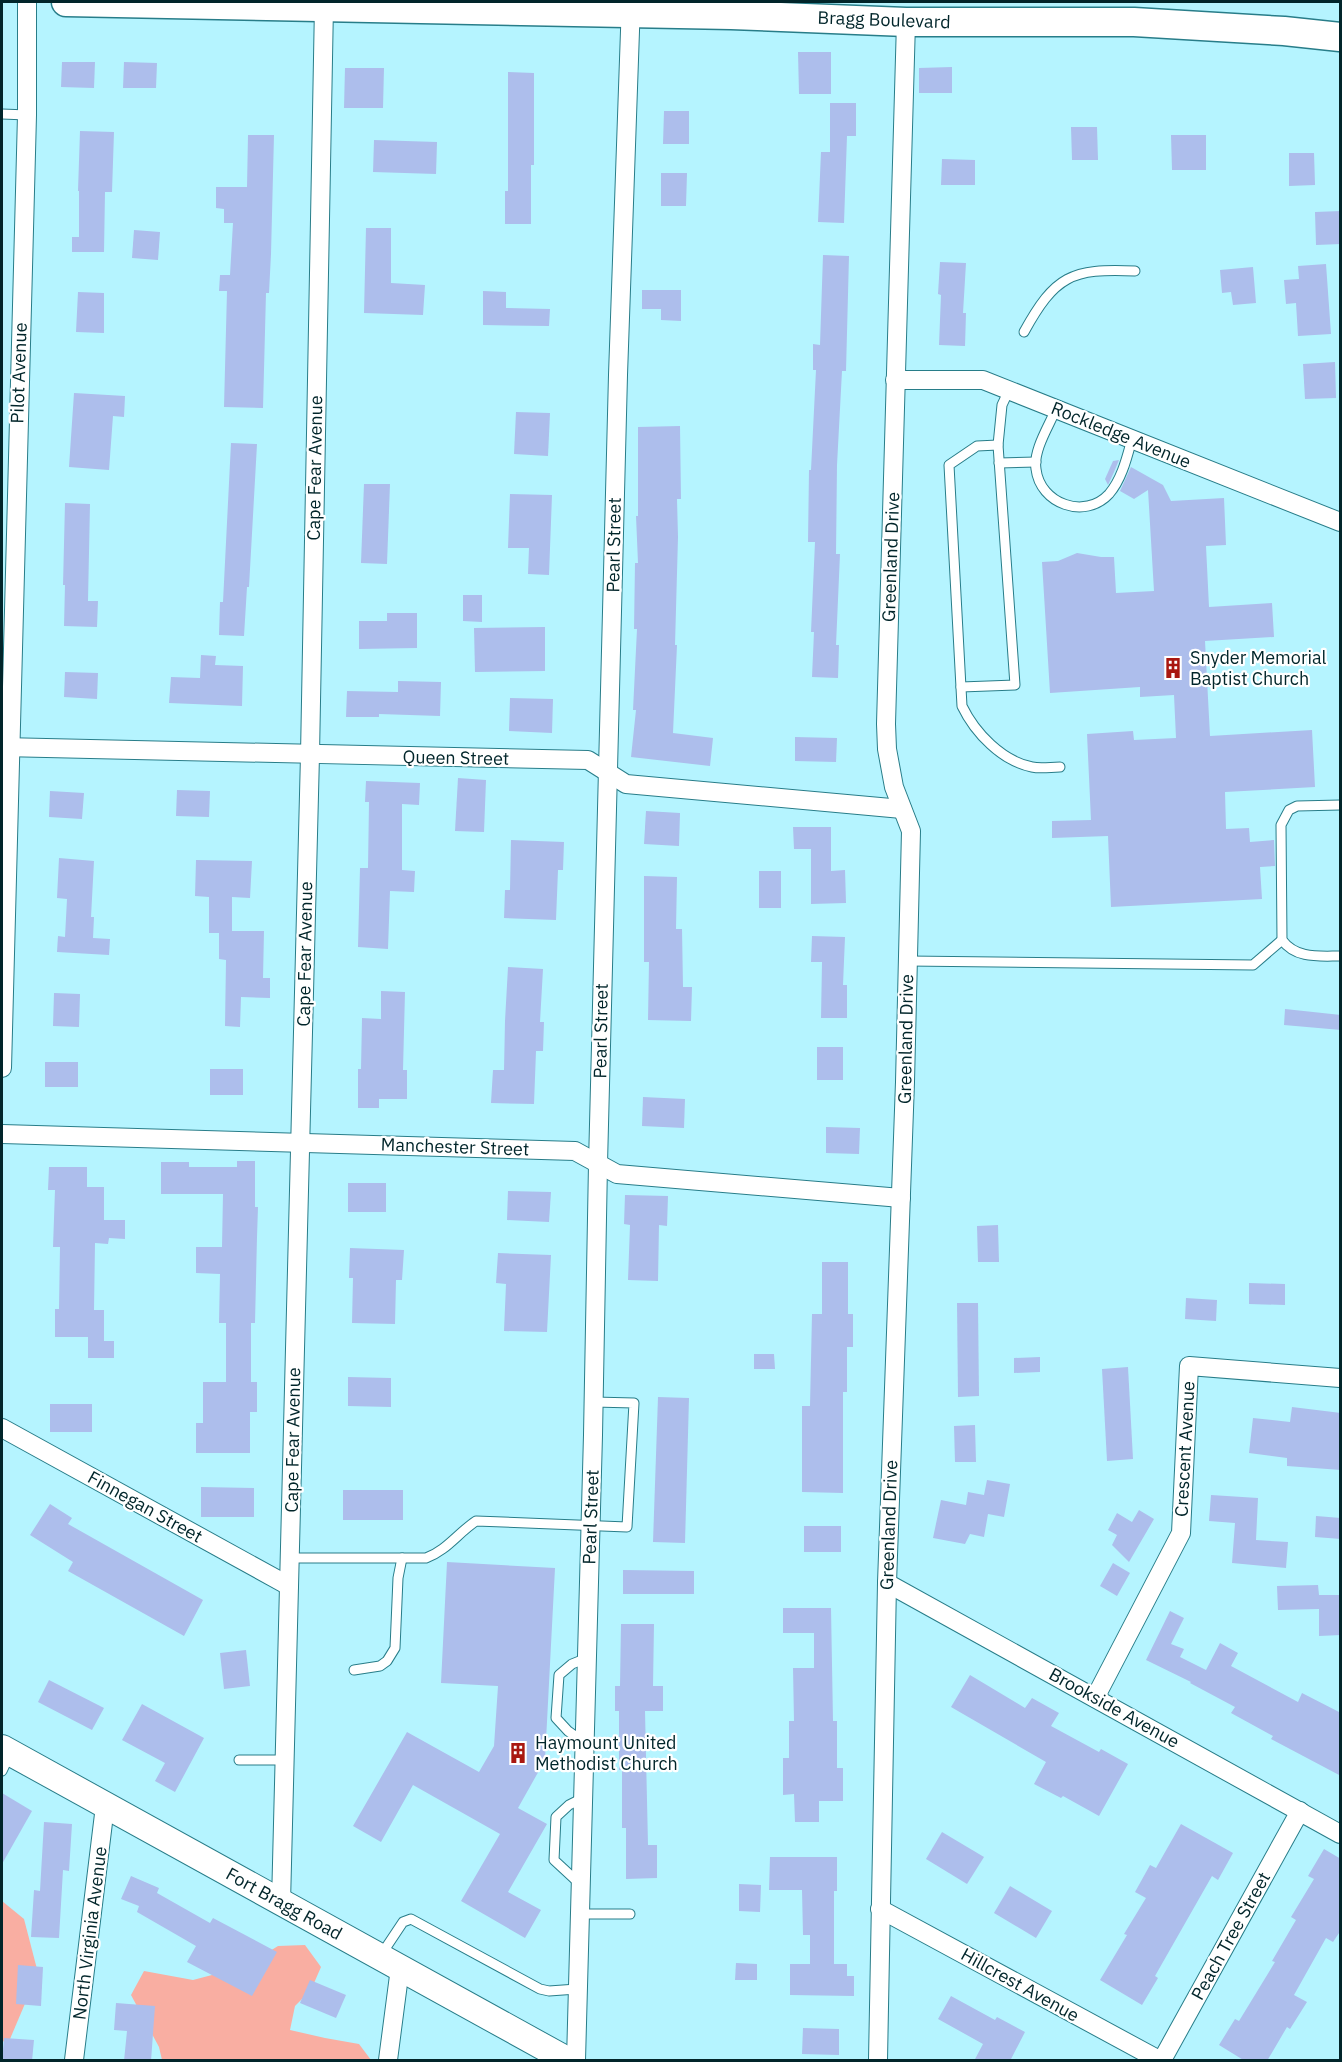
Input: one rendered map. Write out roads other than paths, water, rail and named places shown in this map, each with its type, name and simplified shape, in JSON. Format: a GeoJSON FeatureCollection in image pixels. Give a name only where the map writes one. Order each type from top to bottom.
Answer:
{"type":"FeatureCollection","features":[{"type":"Feature","properties":{"kind":"main road","name":"Bragg Boulevard"},"geometry":{"type":"LineString","coordinates":[[66,2],[631,7],[906,22],[1134,22],[1284,31],[1341,37]]}},
{"type":"Feature","properties":{"kind":"main road"},"geometry":{"type":"LineString","coordinates":[[1134,22],[1199,10],[1231,9],[1341,17]]}},
{"type":"Feature","properties":{"kind":"main road","name":"Fort Bragg Road"},"geometry":{"type":"LineString","coordinates":[[5,1758],[105,1806],[567,2061]]}},
{"type":"Feature","properties":{"kind":"street","name":"Pilot Avenue"},"geometry":{"type":"LineString","coordinates":[[2,1068],[10,357],[27,115],[27,2]]}},
{"type":"Feature","properties":{"kind":"street","name":"Cape Fear Avenue"},"geometry":{"type":"LineString","coordinates":[[281,1903],[310,755],[324,5]]}},
{"type":"Feature","properties":{"kind":"street","name":"Pearl Street"},"geometry":{"type":"LineString","coordinates":[[576,2061],[618,375],[631,7]]}},
{"type":"Feature","properties":{"kind":"street","name":"Greenland Drive"},"geometry":{"type":"LineString","coordinates":[[878,2061],[887,1583],[911,831],[894,787],[887,749],[886,724],[906,22]]}},
{"type":"Feature","properties":{"kind":"street","name":"Rockledge Avenue"},"geometry":{"type":"LineString","coordinates":[[895,380],[984,380],[1341,522]]}},
{"type":"Feature","properties":{"kind":"street","name":"Queen Street"},"geometry":{"type":"LineString","coordinates":[[6,747],[588,760],[626,784],[902,809]]}},
{"type":"Feature","properties":{"kind":"street","name":"Manchester Street"},"geometry":{"type":"LineString","coordinates":[[2,1134],[575,1150],[618,1174],[901,1198]]}},
{"type":"Feature","properties":{"kind":"street","name":"Crescent Avenue"},"geometry":{"type":"LineString","coordinates":[[1095,1698],[1181,1533],[1189,1366],[1341,1378]]}},
{"type":"Feature","properties":{"kind":"street","name":"Finnegan Street"},"geometry":{"type":"LineString","coordinates":[[2,1428],[289,1586]]}},
{"type":"Feature","properties":{"kind":"street","name":"Brookside Avenue"},"geometry":{"type":"LineString","coordinates":[[887,1583],[1341,1834]]}},
{"type":"Feature","properties":{"kind":"street","name":"North Virginia Avenue"},"geometry":{"type":"LineString","coordinates":[[74,2061],[105,1806]]}},
{"type":"Feature","properties":{"kind":"street","name":"Peach Tree Street"},"geometry":{"type":"LineString","coordinates":[[1161,2061],[1300,1812]]}},
{"type":"Feature","properties":{"kind":"street","name":"Hillcrest Avenue"},"geometry":{"type":"LineString","coordinates":[[880,1908],[1161,2061]]}},
{"type":"Feature","properties":{"kind":"street"},"geometry":{"type":"LineString","coordinates":[[388,2061],[390,1963]]}},
{"type":"Feature","properties":{"kind":"lane"},"geometry":{"type":"LineString","coordinates":[[2,114],[27,115]]}},
{"type":"Feature","properties":{"kind":"lane"},"geometry":{"type":"LineString","coordinates":[[1024,332],[1039,305],[1052,290],[1068,279],[1102,269],[1135,271]]}},
{"type":"Feature","properties":{"kind":"lane"},"geometry":{"type":"LineString","coordinates":[[961,687],[1015,685],[998,445],[1002,405],[1009,390]]}},
{"type":"Feature","properties":{"kind":"lane"},"geometry":{"type":"LineString","coordinates":[[1056,409],[1037,454],[1036,462],[1039,481],[1046,493],[1057,501],[1070,506],[1084,507],[1109,494],[1125,463],[1132,439]]}},
{"type":"Feature","properties":{"kind":"lane"},"geometry":{"type":"LineString","coordinates":[[998,445],[977,446],[949,465],[962,706],[967,716],[992,747],[1031,767],[1060,767]]}},
{"type":"Feature","properties":{"kind":"lane"},"geometry":{"type":"LineString","coordinates":[[999,463],[1036,462]]}},
{"type":"Feature","properties":{"kind":"lane"},"geometry":{"type":"LineString","coordinates":[[1341,805],[1297,806],[1289,810],[1281,825],[1282,940],[1288,948],[1308,956],[1341,956]]}},
{"type":"Feature","properties":{"kind":"lane"},"geometry":{"type":"LineString","coordinates":[[908,960],[1253,965],[1282,940]]}},
{"type":"Feature","properties":{"kind":"lane"},"geometry":{"type":"LineString","coordinates":[[290,1558],[426,1558],[438,1554],[464,1529],[476,1521],[627,1527],[634,1403],[594,1402]]}},
{"type":"Feature","properties":{"kind":"lane"},"geometry":{"type":"LineString","coordinates":[[354,1670],[381,1666],[395,1648],[398,1578],[402,1558]]}},
{"type":"Feature","properties":{"kind":"lane"},"geometry":{"type":"LineString","coordinates":[[585,1743],[568,1731],[556,1718],[559,1676],[572,1664],[587,1658]]}},
{"type":"Feature","properties":{"kind":"lane"},"geometry":{"type":"LineString","coordinates":[[239,1760],[285,1760]]}},
{"type":"Feature","properties":{"kind":"lane"},"geometry":{"type":"LineString","coordinates":[[581,1885],[554,1860],[556,1817],[569,1805],[583,1798]]}},
{"type":"Feature","properties":{"kind":"lane"},"geometry":{"type":"LineString","coordinates":[[580,1914],[630,1914]]}},
{"type":"Feature","properties":{"kind":"lane"},"geometry":{"type":"LineString","coordinates":[[390,1963],[404,1922],[411,1919],[540,1989],[577,1989]]}},
{"type":"Feature","properties":{"kind":"place","name":"Snyder Memorial Baptist Church"},"geometry":{"type":"Point","coordinates":[1173,668]}},
{"type":"Feature","properties":{"kind":"place","name":"Haymount United Methodist Church"},"geometry":{"type":"Point","coordinates":[518,1753]}}]}
